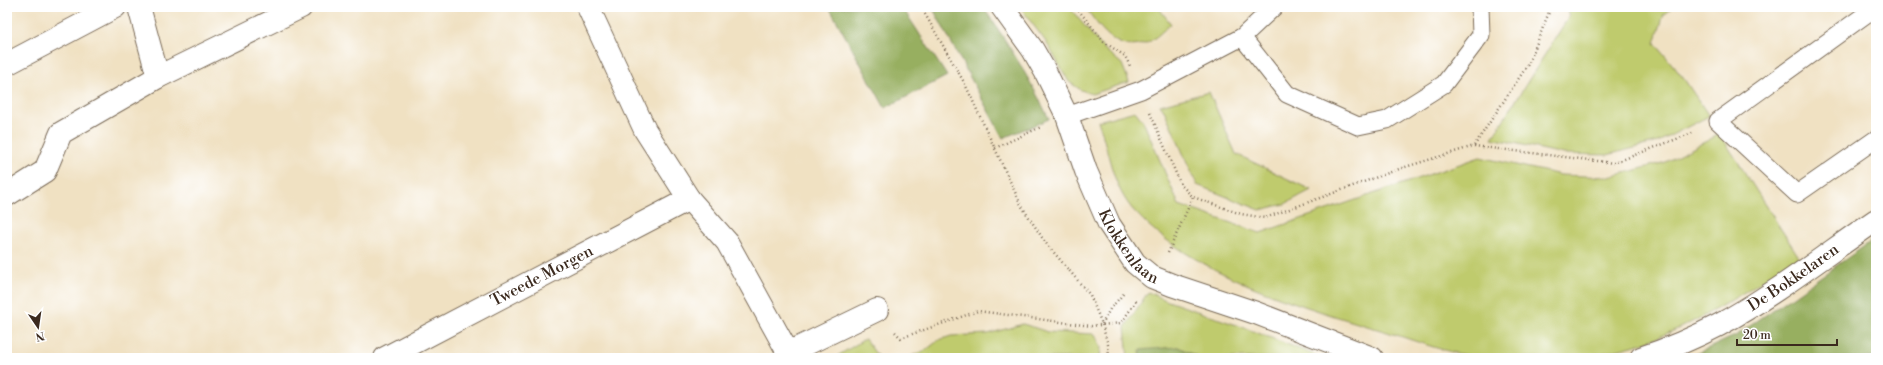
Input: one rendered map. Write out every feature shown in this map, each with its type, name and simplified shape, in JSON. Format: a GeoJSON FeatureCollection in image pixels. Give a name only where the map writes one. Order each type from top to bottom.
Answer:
{"type":"FeatureCollection","features":[{"type":"Feature","properties":{"kind":"street"},"geometry":{"type":"LineString","coordinates":[[7,64],[115,7]]}},
{"type":"Feature","properties":{"kind":"street"},"geometry":{"type":"LineString","coordinates":[[139,7],[158,77]]}},
{"type":"Feature","properties":{"kind":"street"},"geometry":{"type":"LineString","coordinates":[[7,195],[45,171],[61,133],[158,77],[301,7]]}},
{"type":"Feature","properties":{"kind":"street"},"geometry":{"type":"LineString","coordinates":[[588,7],[644,130],[689,199],[727,242],[789,356],[877,310]]}},
{"type":"Feature","properties":{"kind":"street","name":"Klokkenlaan"},"geometry":{"type":"LineString","coordinates":[[1002,7],[1033,50],[1067,116],[1086,171],[1109,224],[1135,263],[1141,269],[1152,277],[1172,285],[1256,313],[1372,358]]}},
{"type":"Feature","properties":{"kind":"street","name":"Tweede Morgen"},"geometry":{"type":"LineString","coordinates":[[393,356],[689,199]]}},
{"type":"Feature","properties":{"kind":"street","name":"De Bokkelaren"},"geometry":{"type":"LineString","coordinates":[[1641,358],[1680,343],[1719,324],[1769,294],[1876,220]]}},
{"type":"Feature","properties":{"kind":"lane"},"geometry":{"type":"LineString","coordinates":[[1067,116],[1141,90],[1242,37],[1274,7]]}},
{"type":"Feature","properties":{"kind":"lane"},"geometry":{"type":"LineString","coordinates":[[1242,37],[1287,94],[1358,126],[1387,120],[1444,84],[1481,35],[1480,7]]}},
{"type":"Feature","properties":{"kind":"lane"},"geometry":{"type":"LineString","coordinates":[[1876,7],[1718,121],[1797,194],[1876,139]]}},
{"type":"Feature","properties":{"kind":"path"},"geometry":{"type":"LineString","coordinates":[[920,7],[955,63],[995,148],[1009,182],[1030,221],[1057,256],[1084,285],[1090,295],[1102,324],[1108,345],[1108,358]]}},
{"type":"Feature","properties":{"kind":"path"},"geometry":{"type":"LineString","coordinates":[[1076,7],[1104,42],[1125,56],[1141,90]]}},
{"type":"Feature","properties":{"kind":"path"},"geometry":{"type":"LineString","coordinates":[[995,148],[1067,116]]}},
{"type":"Feature","properties":{"kind":"path"},"geometry":{"type":"LineString","coordinates":[[1474,146],[1614,163],[1708,128],[1718,121]]}},
{"type":"Feature","properties":{"kind":"path"},"geometry":{"type":"LineString","coordinates":[[1168,253],[1193,197]]}},
{"type":"Feature","properties":{"kind":"path"},"geometry":{"type":"LineString","coordinates":[[877,310],[901,338],[978,311],[1091,326],[1121,323],[1141,294]]}},
{"type":"Feature","properties":{"kind":"green space"},"geometry":{"type":"Polygon","coordinates":[[[829,7],[902,7],[947,76],[885,108],[829,7]]]}},
{"type":"Feature","properties":{"kind":"green space"},"geometry":{"type":"Polygon","coordinates":[[[932,7],[983,7],[1018,62],[1049,119],[1003,138],[932,7]]]}},
{"type":"Feature","properties":{"kind":"green space"},"geometry":{"type":"Polygon","coordinates":[[[1020,7],[1069,7],[1104,49],[1122,64],[1129,82],[1092,94],[1081,90],[1069,82],[1046,42],[1020,7]]]}},
{"type":"Feature","properties":{"kind":"green space"},"geometry":{"type":"Polygon","coordinates":[[[1085,7],[1158,7],[1171,24],[1147,43],[1133,46],[1124,45],[1109,36],[1085,7]]]}},
{"type":"Feature","properties":{"kind":"green space"},"geometry":{"type":"Polygon","coordinates":[[[1569,7],[1673,7],[1664,14],[1655,43],[1684,79],[1709,116],[1658,142],[1607,155],[1563,154],[1492,138],[1568,18],[1569,7]]]}},
{"type":"Feature","properties":{"kind":"green space"},"geometry":{"type":"Polygon","coordinates":[[[1209,92],[1236,154],[1311,190],[1285,204],[1260,210],[1197,185],[1165,112],[1160,105],[1209,92]]]}},
{"type":"Feature","properties":{"kind":"green space"},"geometry":{"type":"Polygon","coordinates":[[[1135,111],[1143,121],[1179,205],[1260,233],[1480,157],[1561,175],[1609,177],[1666,162],[1720,134],[1799,257],[1708,314],[1660,337],[1634,345],[1597,354],[1544,358],[1498,358],[1450,352],[1314,309],[1248,285],[1216,270],[1186,253],[1159,234],[1135,212],[1121,191],[1112,169],[1098,121],[1135,111]]]}},
{"type":"Feature","properties":{"kind":"green space"},"geometry":{"type":"Polygon","coordinates":[[[1876,238],[1876,358],[1687,358],[1737,335],[1876,238]]]}},
{"type":"Feature","properties":{"kind":"green space"},"geometry":{"type":"Polygon","coordinates":[[[1148,292],[1168,301],[1245,328],[1323,358],[1200,358],[1178,347],[1140,351],[1142,358],[1128,358],[1125,327],[1148,292]]]}},
{"type":"Feature","properties":{"kind":"green space"},"geometry":{"type":"Polygon","coordinates":[[[1023,324],[1048,332],[1095,334],[1101,347],[1100,358],[893,358],[909,357],[926,350],[939,340],[951,336],[988,334],[1023,324]]]}},
{"type":"Feature","properties":{"kind":"green space"},"geometry":{"type":"Polygon","coordinates":[[[865,339],[879,358],[834,358],[865,339]]]}},
{"type":"Feature","properties":{"kind":"green space"},"geometry":{"type":"Polygon","coordinates":[[[1178,347],[1200,358],[1142,358],[1140,350],[1178,347]]]}}]}
